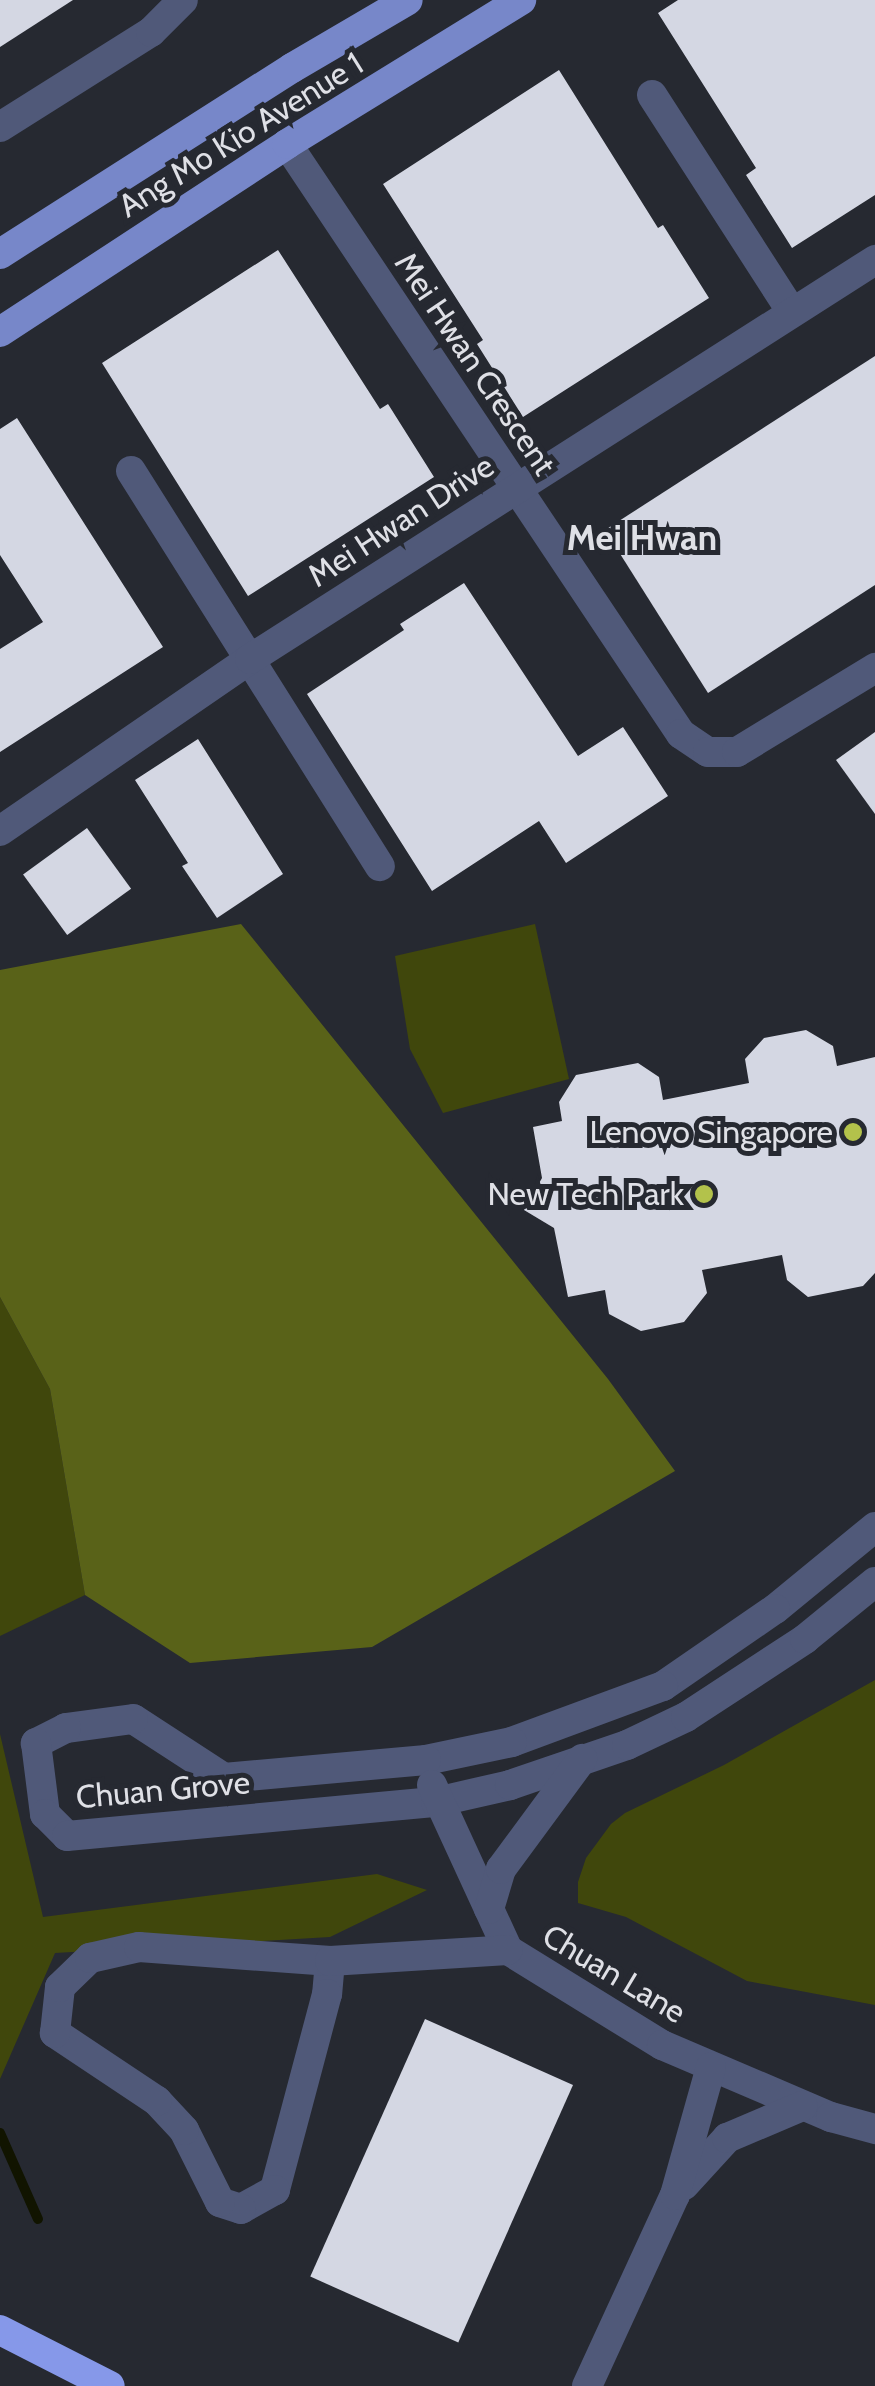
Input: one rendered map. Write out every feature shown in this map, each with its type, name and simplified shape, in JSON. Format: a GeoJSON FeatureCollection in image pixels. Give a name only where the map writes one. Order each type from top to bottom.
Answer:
{"type":"FeatureCollection","features":[{"type":"Feature","properties":{"kind":"highway"},"geometry":{"type":"LineString","coordinates":[[0,2322],[36,2350]]}},
{"type":"Feature","properties":{"kind":"highway"},"geometry":{"type":"LineString","coordinates":[[0,2330],[110,2386]]}},
{"type":"Feature","properties":{"kind":"main road","name":"Ang Mo Kio Avenue 1"},"geometry":{"type":"LineString","coordinates":[[0,254],[292,68],[408,0]]}},
{"type":"Feature","properties":{"kind":"main road","name":"Ang Mo Kio Avenue 1"},"geometry":{"type":"LineString","coordinates":[[0,332],[287,144],[521,0]]}},
{"type":"Feature","properties":{"kind":"street"},"geometry":{"type":"LineString","coordinates":[[0,127],[152,32],[183,0]]}},
{"type":"Feature","properties":{"kind":"street"},"geometry":{"type":"LineString","coordinates":[[652,94],[792,312]]}},
{"type":"Feature","properties":{"kind":"street","name":"Mei Hwan Crescent"},"geometry":{"type":"LineString","coordinates":[[287,144],[676,729],[708,752],[727,754],[748,748],[875,668]]}},
{"type":"Feature","properties":{"kind":"street","name":"Mei Hwan Drive"},"geometry":{"type":"LineString","coordinates":[[0,831],[250,659],[875,260]]}},
{"type":"Feature","properties":{"kind":"street"},"geometry":{"type":"LineString","coordinates":[[130,471],[380,866]]}},
{"type":"Feature","properties":{"kind":"street","name":"Chuan Grove"},"geometry":{"type":"LineString","coordinates":[[875,1526],[776,1610],[662,1686],[512,1742],[426,1760],[224,1778],[133,1719],[66,1728],[36,1743],[45,1814],[66,1836],[436,1802],[510,1785],[626,1746],[686,1717],[805,1639],[875,1582]]}},
{"type":"Feature","properties":{"kind":"street"},"geometry":{"type":"LineString","coordinates":[[489,1908],[500,1869],[582,1759]]}},
{"type":"Feature","properties":{"kind":"street","name":"Chuan Lane"},"geometry":{"type":"LineString","coordinates":[[426,1760],[436,1802],[508,1950],[662,2045],[802,2106],[875,2129]]}},
{"type":"Feature","properties":{"kind":"street"},"geometry":{"type":"LineString","coordinates":[[330,1961],[328,1994],[275,2190],[241,2209],[220,2202],[184,2130],[157,2101],[55,2033],[60,1987],[90,1958],[139,1947],[330,1961],[508,1950]]}},
{"type":"Feature","properties":{"kind":"street"},"geometry":{"type":"LineString","coordinates":[[587,2386],[675,2195],[711,2068]]}},
{"type":"Feature","properties":{"kind":"street"},"geometry":{"type":"LineString","coordinates":[[675,2195],[727,2138],[802,2106]]}},
{"type":"Feature","properties":{"kind":"green space"},"geometry":{"type":"Polygon","coordinates":[[[241,924],[608,1379],[675,1471],[372,1647],[190,1663],[85,1595],[50,1389],[0,1297],[0,970],[241,924]]]}},
{"type":"Feature","properties":{"kind":"green space"},"geometry":{"type":"Polygon","coordinates":[[[535,924],[569,1079],[443,1113],[410,1049],[395,956],[535,924]]]}},
{"type":"Feature","properties":{"kind":"green space"},"geometry":{"type":"Polygon","coordinates":[[[0,1297],[50,1389],[85,1595],[0,1636],[0,1297]]]}},
{"type":"Feature","properties":{"kind":"green space"},"geometry":{"type":"Polygon","coordinates":[[[875,1680],[875,2005],[747,1981],[626,1917],[578,1903],[578,1882],[586,1858],[611,1824],[625,1813],[724,1765],[875,1680]]]}},
{"type":"Feature","properties":{"kind":"green space"},"geometry":{"type":"Polygon","coordinates":[[[0,1734],[43,1917],[377,1874],[427,1890],[330,1937],[55,1953],[0,2079],[0,1734]]]}},
{"type":"Feature","properties":{"kind":"building"},"geometry":{"type":"Polygon","coordinates":[[[0,0],[73,0],[0,47],[0,0]]]}},
{"type":"Feature","properties":{"kind":"building"},"geometry":{"type":"Polygon","coordinates":[[[678,0],[875,0],[875,195],[792,248],[746,175],[756,168],[658,13],[678,0]]]}},
{"type":"Feature","properties":{"kind":"building"},"geometry":{"type":"Polygon","coordinates":[[[559,70],[658,228],[663,225],[709,298],[523,417],[477,344],[483,340],[383,184],[559,70]]]}},
{"type":"Feature","properties":{"kind":"building"},"geometry":{"type":"Polygon","coordinates":[[[278,250],[380,409],[388,404],[434,477],[248,596],[102,363],[278,250]]]}},
{"type":"Feature","properties":{"kind":"building"},"geometry":{"type":"Polygon","coordinates":[[[875,356],[875,585],[708,693],[605,530],[875,356]]]}},
{"type":"Feature","properties":{"kind":"building"},"geometry":{"type":"Polygon","coordinates":[[[17,418],[163,647],[0,752],[0,649],[43,622],[0,555],[0,429],[17,418]]]}},
{"type":"Feature","properties":{"kind":"building"},"geometry":{"type":"Polygon","coordinates":[[[464,583],[578,756],[623,727],[668,796],[566,863],[539,821],[432,891],[307,694],[404,630],[400,624],[464,583]]]}},
{"type":"Feature","properties":{"kind":"building"},"geometry":{"type":"Polygon","coordinates":[[[875,732],[875,814],[836,760],[875,732]]]}},
{"type":"Feature","properties":{"kind":"building"},"geometry":{"type":"Polygon","coordinates":[[[198,739],[283,874],[217,918],[182,866],[188,863],[135,780],[198,739]]]}},
{"type":"Feature","properties":{"kind":"building"},"geometry":{"type":"Polygon","coordinates":[[[87,828],[131,889],[67,935],[23,874],[87,828]]]}},
{"type":"Feature","properties":{"kind":"building","name":"New Tech Park"},"geometry":{"type":"Polygon","coordinates":[[[806,1030],[833,1046],[837,1066],[875,1057],[875,1273],[863,1286],[808,1297],[787,1280],[782,1255],[702,1270],[707,1293],[684,1322],[641,1331],[609,1314],[605,1290],[568,1297],[554,1228],[524,1210],[542,1178],[533,1127],[562,1121],[559,1102],[576,1075],[638,1063],[659,1077],[663,1100],[749,1083],[745,1059],[764,1038],[806,1030]]]}},
{"type":"Feature","properties":{"kind":"building"},"geometry":{"type":"Polygon","coordinates":[[[425,2019],[573,2085],[458,2343],[310,2277],[425,2019]]]}},
{"type":"Feature","properties":{"kind":"waterway"},"geometry":{"type":"LineString","coordinates":[[0,2133],[38,2219]]}},
{"type":"Feature","properties":{"kind":"place","name":"Lenovo Singapore"},"geometry":{"type":"Point","coordinates":[853,1132]}},
{"type":"Feature","properties":{"kind":"place","name":"New Tech Park"},"geometry":{"type":"Point","coordinates":[704,1194]}},
{"type":"Feature","properties":{"kind":"district","name":"Mei Hwan"},"geometry":{"type":"Point","coordinates":[642,538]}}]}
